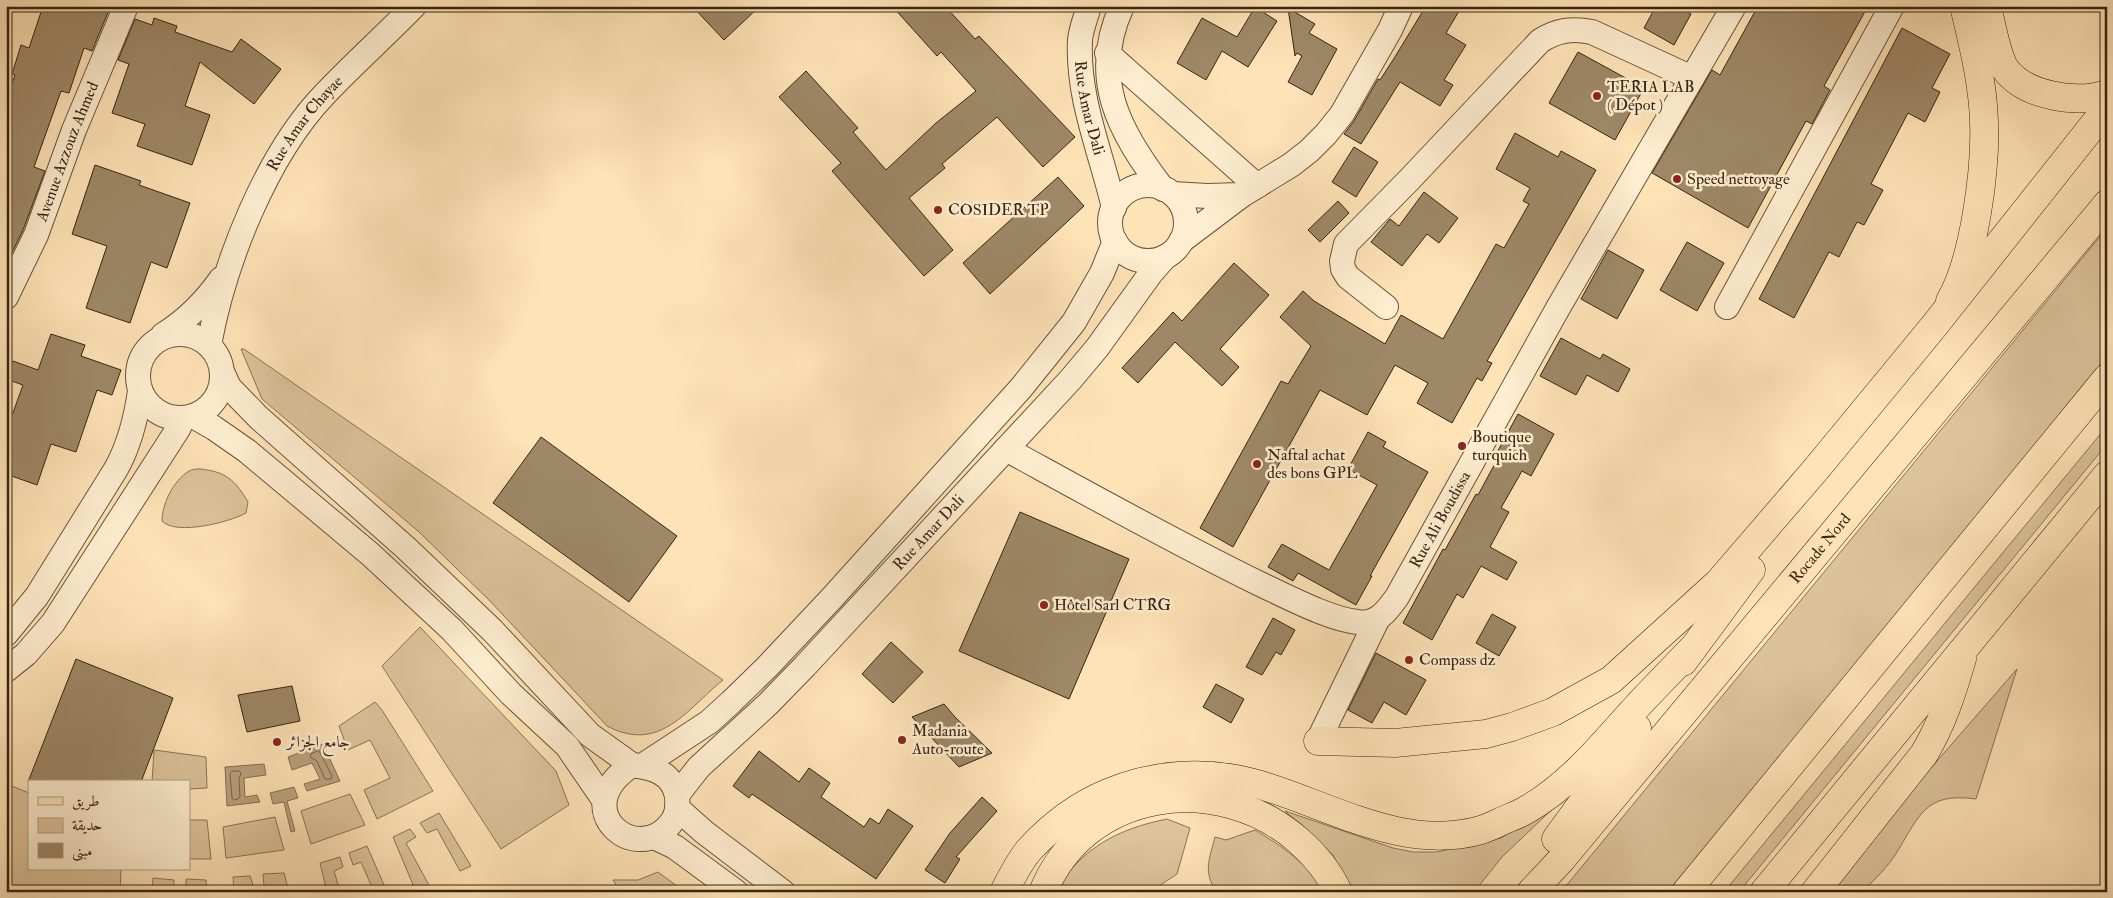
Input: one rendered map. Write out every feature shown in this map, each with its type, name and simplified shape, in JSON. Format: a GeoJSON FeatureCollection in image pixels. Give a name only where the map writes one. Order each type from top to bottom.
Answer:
{"type":"FeatureCollection","features":[{"type":"Feature","properties":{"kind":"main road"},"geometry":{"type":"LineString","coordinates":[[1934,326],[1952,296],[1964,264],[1973,230],[1978,199],[1984,123],[1981,84],[1964,6]]}},
{"type":"Feature","properties":{"kind":"main road"},"geometry":{"type":"LineString","coordinates":[[1987,6],[2005,69],[2023,86],[2040,93],[2081,100],[2107,94]]}},
{"type":"Feature","properties":{"kind":"main road"},"geometry":{"type":"LineString","coordinates":[[1318,741],[1395,743],[1450,739],[1494,732],[1553,712],[1611,680],[1719,582],[1818,468],[1934,326],[2107,108]]}},
{"type":"Feature","properties":{"kind":"main road","name":"Rocade Nord"},"geometry":{"type":"LineString","coordinates":[[1531,892],[1561,860],[2107,204]]}},
{"type":"Feature","properties":{"kind":"main road"},"geometry":{"type":"LineString","coordinates":[[1686,892],[2107,378]]}},
{"type":"Feature","properties":{"kind":"main road"},"geometry":{"type":"LineString","coordinates":[[1515,892],[1622,749],[1692,648],[1757,561],[1818,468]]}},
{"type":"Feature","properties":{"kind":"main road"},"geometry":{"type":"LineString","coordinates":[[1764,892],[2107,475]]}},
{"type":"Feature","properties":{"kind":"main road"},"geometry":{"type":"LineString","coordinates":[[1815,892],[1924,754],[1945,714],[1963,657],[1971,642]]}},
{"type":"Feature","properties":{"kind":"main road"},"geometry":{"type":"LineString","coordinates":[[1004,892],[1029,850],[1072,812],[1095,798],[1120,788],[1143,780],[1166,777],[1206,775],[1227,777],[1256,784],[1406,834],[1433,837],[1483,830],[1526,810],[1557,788],[1608,739],[1692,648]]}},
{"type":"Feature","properties":{"kind":"main road"},"geometry":{"type":"LineString","coordinates":[[1043,892],[1060,860],[1079,837],[1117,814],[1143,803],[1172,797],[1208,799],[1267,817],[1285,828],[1309,850],[1333,880],[1338,892]]}},
{"type":"Feature","properties":{"kind":"street","name":"Avenue Azzouz Ahmed"},"geometry":{"type":"LineString","coordinates":[[6,297],[36,234],[74,130],[126,6]]}},
{"type":"Feature","properties":{"kind":"street","name":"Rue Amar Chayae"},"geometry":{"type":"LineString","coordinates":[[209,345],[214,319],[230,265],[256,201],[286,144],[323,95],[414,6]]}},
{"type":"Feature","properties":{"kind":"street","name":"Rue Amar Dali"},"geometry":{"type":"LineString","coordinates":[[1089,6],[1080,37],[1080,70],[1084,99],[1114,208]]}},
{"type":"Feature","properties":{"kind":"street","name":"Rue Amar Dali"},"geometry":{"type":"LineString","coordinates":[[1122,6],[1114,22],[1107,53],[1108,77],[1115,106],[1127,138],[1141,161],[1168,191]]}},
{"type":"Feature","properties":{"kind":"street","name":"Rue Amar Dali"},"geometry":{"type":"LineString","coordinates":[[677,801],[699,768],[768,704],[805,666],[1092,354],[1151,272],[1173,249],[1249,190],[1309,151],[1326,134],[1342,114],[1390,30],[1401,6]]}},
{"type":"Feature","properties":{"kind":"street","name":"Rue Ali Boudissa"},"geometry":{"type":"LineString","coordinates":[[1318,741],[1377,620],[1397,598],[1558,308],[1734,6]]}},
{"type":"Feature","properties":{"kind":"street"},"geometry":{"type":"LineString","coordinates":[[1727,307],[1892,6]]}},
{"type":"Feature","properties":{"kind":"street"},"geometry":{"type":"LineString","coordinates":[[1386,308],[1348,276],[1343,269],[1342,261],[1346,244],[1540,41],[1552,34],[1565,30],[1578,29],[1592,32],[1692,78]]}},
{"type":"Feature","properties":{"kind":"street"},"geometry":{"type":"LineString","coordinates":[[1107,53],[1249,190]]}},
{"type":"Feature","properties":{"kind":"street"},"geometry":{"type":"LineString","coordinates":[[1168,191],[1181,204],[1186,216],[1186,229],[1173,249],[1154,261],[1137,259],[1122,251],[1114,241],[1111,219],[1114,208],[1120,198],[1129,190],[1146,186],[1207,196],[1249,190]]}},
{"type":"Feature","properties":{"kind":"street","name":"Rue Amar Dali"},"geometry":{"type":"LineString","coordinates":[[637,766],[709,722],[767,668],[863,563],[1021,388],[1074,322],[1102,273],[1114,241]]}},
{"type":"Feature","properties":{"kind":"street","name":"Rue Amar Chayae"},"geometry":{"type":"LineString","coordinates":[[156,340],[183,322],[205,301],[230,265]]}},
{"type":"Feature","properties":{"kind":"street"},"geometry":{"type":"LineString","coordinates":[[677,801],[673,820],[665,830],[654,837],[642,840],[621,834],[608,819],[604,800],[567,746],[511,694],[445,624],[370,554],[247,451],[214,428],[188,417],[166,416],[146,402],[140,391],[137,377],[139,362],[146,350],[156,340],[169,334],[184,333],[198,337],[209,345],[216,355],[229,387],[265,423],[427,568],[492,630],[590,734],[637,766],[654,768],[664,774],[672,783],[677,801],[704,832],[783,892]]}},
{"type":"Feature","properties":{"kind":"street"},"geometry":{"type":"LineString","coordinates":[[6,670],[26,654],[54,623],[178,429],[188,417],[204,410],[214,401],[223,374]]}},
{"type":"Feature","properties":{"kind":"street"},"geometry":{"type":"LineString","coordinates":[[6,634],[37,596],[116,469],[127,449],[136,419],[140,391]]}},
{"type":"Feature","properties":{"kind":"street"},"geometry":{"type":"LineString","coordinates":[[1006,449],[1203,556],[1292,599],[1342,619],[1360,623],[1377,620]]}},
{"type":"Feature","properties":{"kind":"street"},"geometry":{"type":"LineString","coordinates":[[604,800],[608,786],[617,775],[637,766]]}},
{"type":"Feature","properties":{"kind":"street"},"geometry":{"type":"LineString","coordinates":[[654,837],[675,848],[736,892]]}},
{"type":"Feature","properties":{"kind":"green space"},"geometry":{"type":"Polygon","coordinates":[[[2107,228],[2107,357],[1712,841],[1670,892],[1561,892],[2107,228]]]}},
{"type":"Feature","properties":{"kind":"green space"},"geometry":{"type":"Polygon","coordinates":[[[241,349],[244,349],[723,680],[684,715],[658,731],[642,735],[626,733],[607,726],[490,601],[418,531],[262,399],[241,349]]]}},
{"type":"Feature","properties":{"kind":"green space"},"geometry":{"type":"Polygon","coordinates":[[[2107,426],[2107,444],[1739,892],[1724,892],[2107,426]]]}},
{"type":"Feature","properties":{"kind":"green space"},"geometry":{"type":"Polygon","coordinates":[[[201,469],[217,472],[229,478],[239,488],[248,502],[246,513],[238,517],[203,526],[179,527],[162,521],[166,500],[173,487],[189,471],[201,469]]]}},
{"type":"Feature","properties":{"kind":"green space"},"geometry":{"type":"Polygon","coordinates":[[[420,627],[556,771],[569,805],[501,849],[382,666],[420,627]]]}},
{"type":"Feature","properties":{"kind":"green space"},"geometry":{"type":"Polygon","coordinates":[[[2017,669],[1976,799],[1945,799],[1935,803],[1919,817],[1890,863],[1864,890],[1829,892],[1924,776],[2017,669]]]}},
{"type":"Feature","properties":{"kind":"green space"},"geometry":{"type":"Polygon","coordinates":[[[375,702],[433,791],[377,819],[364,790],[390,778],[370,740],[348,750],[339,726],[375,702]]]}},
{"type":"Feature","properties":{"kind":"green space"},"geometry":{"type":"Polygon","coordinates":[[[154,750],[206,757],[207,788],[190,789],[190,780],[152,780],[154,750]]]}},
{"type":"Feature","properties":{"kind":"green space"},"geometry":{"type":"Polygon","coordinates":[[[7,784],[28,793],[28,870],[121,870],[120,892],[19,892],[6,882],[7,784]]]}},
{"type":"Feature","properties":{"kind":"green space"},"geometry":{"type":"Polygon","coordinates":[[[350,794],[365,825],[311,844],[301,811],[350,794]]]}},
{"type":"Feature","properties":{"kind":"green space"},"geometry":{"type":"Polygon","coordinates":[[[1564,798],[1502,857],[1474,892],[1353,892],[1333,855],[1285,811],[1393,848],[1413,852],[1437,852],[1501,838],[1564,798]]]}},
{"type":"Feature","properties":{"kind":"green space"},"geometry":{"type":"Polygon","coordinates":[[[439,813],[471,866],[460,871],[437,829],[427,833],[420,823],[439,813]]]}},
{"type":"Feature","properties":{"kind":"green space"},"geometry":{"type":"Polygon","coordinates":[[[275,817],[284,850],[226,858],[223,827],[275,817]]]}},
{"type":"Feature","properties":{"kind":"green space"},"geometry":{"type":"Polygon","coordinates":[[[1167,819],[1190,828],[1177,874],[1150,892],[1054,892],[1076,863],[1102,843],[1132,828],[1167,819]]]}},
{"type":"Feature","properties":{"kind":"green space"},"geometry":{"type":"Polygon","coordinates":[[[190,820],[207,820],[211,859],[190,859],[190,820]]]}},
{"type":"Feature","properties":{"kind":"green space"},"geometry":{"type":"Polygon","coordinates":[[[410,829],[416,837],[406,843],[430,887],[416,892],[393,837],[410,829]]]}},
{"type":"Feature","properties":{"kind":"green space"},"geometry":{"type":"Polygon","coordinates":[[[1255,830],[1285,849],[1303,864],[1323,892],[1217,892],[1212,885],[1208,871],[1209,858],[1215,837],[1226,840],[1255,830]]]}},
{"type":"Feature","properties":{"kind":"green space"},"geometry":{"type":"Polygon","coordinates":[[[367,846],[387,892],[374,892],[361,862],[353,865],[349,853],[367,846]]]}},
{"type":"Feature","properties":{"kind":"green space"},"geometry":{"type":"Polygon","coordinates":[[[340,857],[343,867],[334,871],[340,892],[327,892],[320,863],[340,857]]]}},
{"type":"Feature","properties":{"kind":"green space"},"geometry":{"type":"Polygon","coordinates":[[[658,872],[685,892],[620,892],[613,880],[638,880],[658,872]]]}},
{"type":"Feature","properties":{"kind":"green space"},"geometry":{"type":"Polygon","coordinates":[[[284,873],[289,892],[274,892],[272,886],[264,886],[263,874],[284,873]]]}},
{"type":"Feature","properties":{"kind":"green space"},"geometry":{"type":"Polygon","coordinates":[[[250,876],[254,888],[245,890],[245,892],[234,892],[233,877],[250,876]]]}},
{"type":"Feature","properties":{"kind":"green space"},"geometry":{"type":"Polygon","coordinates":[[[153,878],[174,880],[174,892],[152,892],[153,878]]]}},
{"type":"Feature","properties":{"kind":"green space"},"geometry":{"type":"Polygon","coordinates":[[[186,879],[206,880],[207,892],[186,892],[186,879]]]}},
{"type":"Feature","properties":{"kind":"water"},"geometry":{"type":"Polygon","coordinates":[[[323,744],[340,781],[307,791],[304,784],[320,779],[312,763],[292,770],[288,757],[323,744]]]}},
{"type":"Feature","properties":{"kind":"water"},"geometry":{"type":"Polygon","coordinates":[[[264,764],[266,775],[244,778],[245,797],[257,795],[260,802],[227,806],[225,767],[264,764]]]}},
{"type":"Feature","properties":{"kind":"water"},"geometry":{"type":"Polygon","coordinates":[[[294,787],[298,798],[287,801],[295,831],[291,832],[284,802],[273,804],[270,793],[294,787]]]}},
{"type":"Feature","properties":{"kind":"building"},"geometry":{"type":"Polygon","coordinates":[[[43,6],[98,6],[109,10],[92,51],[84,48],[69,93],[61,91],[34,167],[45,171],[23,230],[6,265],[6,101],[15,75],[12,74],[21,45],[29,48],[43,6]]]}},
{"type":"Feature","properties":{"kind":"building"},"geometry":{"type":"Polygon","coordinates":[[[692,6],[760,6],[724,40],[692,6]]]}},
{"type":"Feature","properties":{"kind":"building"},"geometry":{"type":"Polygon","coordinates":[[[892,6],[945,6],[975,39],[979,36],[1075,137],[1043,167],[997,117],[942,164],[945,168],[909,198],[953,250],[924,276],[832,171],[841,163],[779,97],[806,71],[858,128],[853,132],[886,170],[936,123],[976,91],[941,52],[937,56],[892,6]]]}},
{"type":"Feature","properties":{"kind":"building"},"geometry":{"type":"Polygon","coordinates":[[[1426,6],[1462,6],[1446,33],[1466,45],[1444,80],[1453,85],[1440,106],[1400,82],[1361,144],[1344,134],[1426,6]]]}},
{"type":"Feature","properties":{"kind":"building"},"geometry":{"type":"Polygon","coordinates":[[[1656,6],[1677,6],[1691,14],[1674,45],[1644,28],[1656,6]]]}},
{"type":"Feature","properties":{"kind":"building"},"geometry":{"type":"Polygon","coordinates":[[[1758,6],[1868,6],[1824,86],[1830,90],[1812,124],[1806,121],[1748,228],[1652,173],[1712,70],[1720,75],[1758,6]]]}},
{"type":"Feature","properties":{"kind":"building"},"geometry":{"type":"Polygon","coordinates":[[[1255,7],[1277,21],[1248,67],[1222,51],[1206,80],[1177,63],[1202,18],[1237,37],[1255,7]]]}},
{"type":"Feature","properties":{"kind":"building"},"geometry":{"type":"Polygon","coordinates":[[[1288,8],[1315,24],[1309,33],[1337,49],[1312,95],[1288,82],[1302,56],[1297,53],[1295,56],[1288,8]]]}},
{"type":"Feature","properties":{"kind":"building"},"geometry":{"type":"Polygon","coordinates":[[[154,18],[177,26],[175,32],[232,52],[241,39],[281,69],[254,104],[200,62],[185,106],[210,115],[192,165],[137,146],[145,124],[112,113],[129,64],[118,60],[135,19],[152,25],[154,18]]]}},
{"type":"Feature","properties":{"kind":"building"},"geometry":{"type":"Polygon","coordinates":[[[1902,28],[1950,54],[1932,88],[1940,92],[1925,122],[1908,113],[1871,184],[1883,190],[1864,225],[1857,222],[1839,257],[1829,252],[1794,318],[1759,299],[1902,28]]]}},
{"type":"Feature","properties":{"kind":"building","name":"TERIA LAB ( Dépot )"},"geometry":{"type":"Polygon","coordinates":[[[1578,52],[1644,88],[1615,140],[1549,103],[1578,52]]]}},
{"type":"Feature","properties":{"kind":"building"},"geometry":{"type":"Polygon","coordinates":[[[1515,133],[1558,157],[1561,151],[1596,170],[1487,361],[1492,363],[1482,381],[1477,378],[1452,423],[1417,403],[1428,383],[1395,365],[1367,415],[1320,390],[1233,547],[1200,528],[1281,381],[1288,384],[1311,346],[1280,317],[1303,291],[1314,301],[1385,344],[1401,315],[1443,339],[1496,244],[1504,248],[1529,204],[1523,201],[1530,188],[1496,169],[1515,133]]]}},
{"type":"Feature","properties":{"kind":"building"},"geometry":{"type":"Polygon","coordinates":[[[1354,147],[1378,162],[1356,197],[1332,182],[1354,147]]]}},
{"type":"Feature","properties":{"kind":"building"},"geometry":{"type":"Polygon","coordinates":[[[95,165],[141,181],[139,185],[190,203],[167,268],[151,262],[130,323],[86,308],[107,246],[72,234],[95,165]]]}},
{"type":"Feature","properties":{"kind":"building"},"geometry":{"type":"Polygon","coordinates":[[[1058,177],[1084,206],[990,294],[963,263],[1058,177]]]}},
{"type":"Feature","properties":{"kind":"building"},"geometry":{"type":"Polygon","coordinates":[[[1424,192],[1458,218],[1439,243],[1427,234],[1402,266],[1371,242],[1390,219],[1399,226],[1424,192]]]}},
{"type":"Feature","properties":{"kind":"building"},"geometry":{"type":"Polygon","coordinates":[[[1338,201],[1349,213],[1320,242],[1308,230],[1338,201]]]}},
{"type":"Feature","properties":{"kind":"building"},"geometry":{"type":"Polygon","coordinates":[[[1687,242],[1724,263],[1697,311],[1660,290],[1687,242]]]}},
{"type":"Feature","properties":{"kind":"building"},"geometry":{"type":"Polygon","coordinates":[[[1608,250],[1644,270],[1617,319],[1581,299],[1608,250]]]}},
{"type":"Feature","properties":{"kind":"building"},"geometry":{"type":"Polygon","coordinates":[[[1234,263],[1269,295],[1220,349],[1239,367],[1222,386],[1175,342],[1138,383],[1122,368],[1173,312],[1182,321],[1234,263]]]}},
{"type":"Feature","properties":{"kind":"building"},"geometry":{"type":"Polygon","coordinates":[[[51,334],[85,345],[81,356],[121,370],[112,395],[97,390],[76,452],[51,444],[37,485],[6,474],[6,432],[23,385],[6,379],[13,361],[38,370],[51,334]]]}},
{"type":"Feature","properties":{"kind":"building"},"geometry":{"type":"Polygon","coordinates":[[[1561,338],[1600,359],[1603,354],[1630,369],[1618,392],[1587,375],[1576,395],[1540,376],[1561,338]]]}},
{"type":"Feature","properties":{"kind":"building"},"geometry":{"type":"Polygon","coordinates":[[[1518,414],[1554,434],[1531,476],[1522,471],[1501,508],[1509,512],[1490,547],[1517,562],[1507,580],[1481,566],[1463,598],[1457,594],[1432,640],[1403,623],[1443,549],[1445,550],[1476,494],[1478,495],[1498,458],[1495,456],[1518,414]]]}},
{"type":"Feature","properties":{"kind":"building"},"geometry":{"type":"Polygon","coordinates":[[[1368,432],[1386,442],[1383,447],[1428,472],[1356,605],[1298,573],[1293,581],[1268,567],[1282,544],[1329,570],[1377,485],[1348,469],[1368,432]]]}},
{"type":"Feature","properties":{"kind":"building"},"geometry":{"type":"Polygon","coordinates":[[[541,437],[677,536],[629,602],[493,503],[541,437]]]}},
{"type":"Feature","properties":{"kind":"building","name":"Hôtel Sarl CTRG"},"geometry":{"type":"Polygon","coordinates":[[[1020,512],[1129,559],[1069,699],[959,651],[1020,512]]]}},
{"type":"Feature","properties":{"kind":"building"},"geometry":{"type":"Polygon","coordinates":[[[1492,614],[1516,627],[1499,656],[1476,643],[1492,614]]]}},
{"type":"Feature","properties":{"kind":"building"},"geometry":{"type":"Polygon","coordinates":[[[1273,618],[1295,630],[1281,655],[1276,652],[1262,675],[1246,667],[1273,618]]]}},
{"type":"Feature","properties":{"kind":"building"},"geometry":{"type":"Polygon","coordinates":[[[891,642],[923,672],[893,703],[862,674],[891,642]]]}},
{"type":"Feature","properties":{"kind":"building"},"geometry":{"type":"Polygon","coordinates":[[[1376,653],[1426,680],[1406,715],[1384,702],[1372,723],[1348,710],[1376,653]]]}},
{"type":"Feature","properties":{"kind":"building"},"geometry":{"type":"Polygon","coordinates":[[[76,659],[173,698],[142,780],[29,780],[76,659]]]}},
{"type":"Feature","properties":{"kind":"building"},"geometry":{"type":"Polygon","coordinates":[[[1216,684],[1244,699],[1231,723],[1203,707],[1216,684]]]}},
{"type":"Feature","properties":{"kind":"building"},"geometry":{"type":"Polygon","coordinates":[[[292,686],[300,721],[247,732],[238,695],[292,686]]]}},
{"type":"Feature","properties":{"kind":"building"},"geometry":{"type":"Polygon","coordinates":[[[944,704],[992,753],[959,767],[912,717],[944,704]]]}},
{"type":"Feature","properties":{"kind":"building"},"geometry":{"type":"Polygon","coordinates":[[[759,751],[799,782],[809,768],[830,783],[821,797],[864,827],[870,818],[879,824],[888,809],[913,826],[876,879],[752,794],[749,798],[733,786],[759,751]]]}},
{"type":"Feature","properties":{"kind":"building"},"geometry":{"type":"Polygon","coordinates":[[[982,797],[997,811],[956,857],[960,859],[945,883],[925,870],[950,833],[982,797]]]}},
{"type":"Feature","properties":{"kind":"place","name":"TERIA LAB ( Dépot )"},"geometry":{"type":"Point","coordinates":[1597,96]}},
{"type":"Feature","properties":{"kind":"place","name":"Speed nettoyage"},"geometry":{"type":"Point","coordinates":[1677,179]}},
{"type":"Feature","properties":{"kind":"place","name":"COSIDER TP"},"geometry":{"type":"Point","coordinates":[938,210]}},
{"type":"Feature","properties":{"kind":"place","name":"Boutique turquich"},"geometry":{"type":"Point","coordinates":[1462,446]}},
{"type":"Feature","properties":{"kind":"place","name":"Naftal achat des bons GPL"},"geometry":{"type":"Point","coordinates":[1257,464]}},
{"type":"Feature","properties":{"kind":"place","name":"Hôtel Sarl CTRG"},"geometry":{"type":"Point","coordinates":[1044,605]}},
{"type":"Feature","properties":{"kind":"place","name":"Compass dz"},"geometry":{"type":"Point","coordinates":[1409,660]}},
{"type":"Feature","properties":{"kind":"place","name":"Madania Auto-route"},"geometry":{"type":"Point","coordinates":[902,740]}},
{"type":"Feature","properties":{"kind":"place","name":"جامع الجزائر"},"geometry":{"type":"Point","coordinates":[277,742]}}]}
